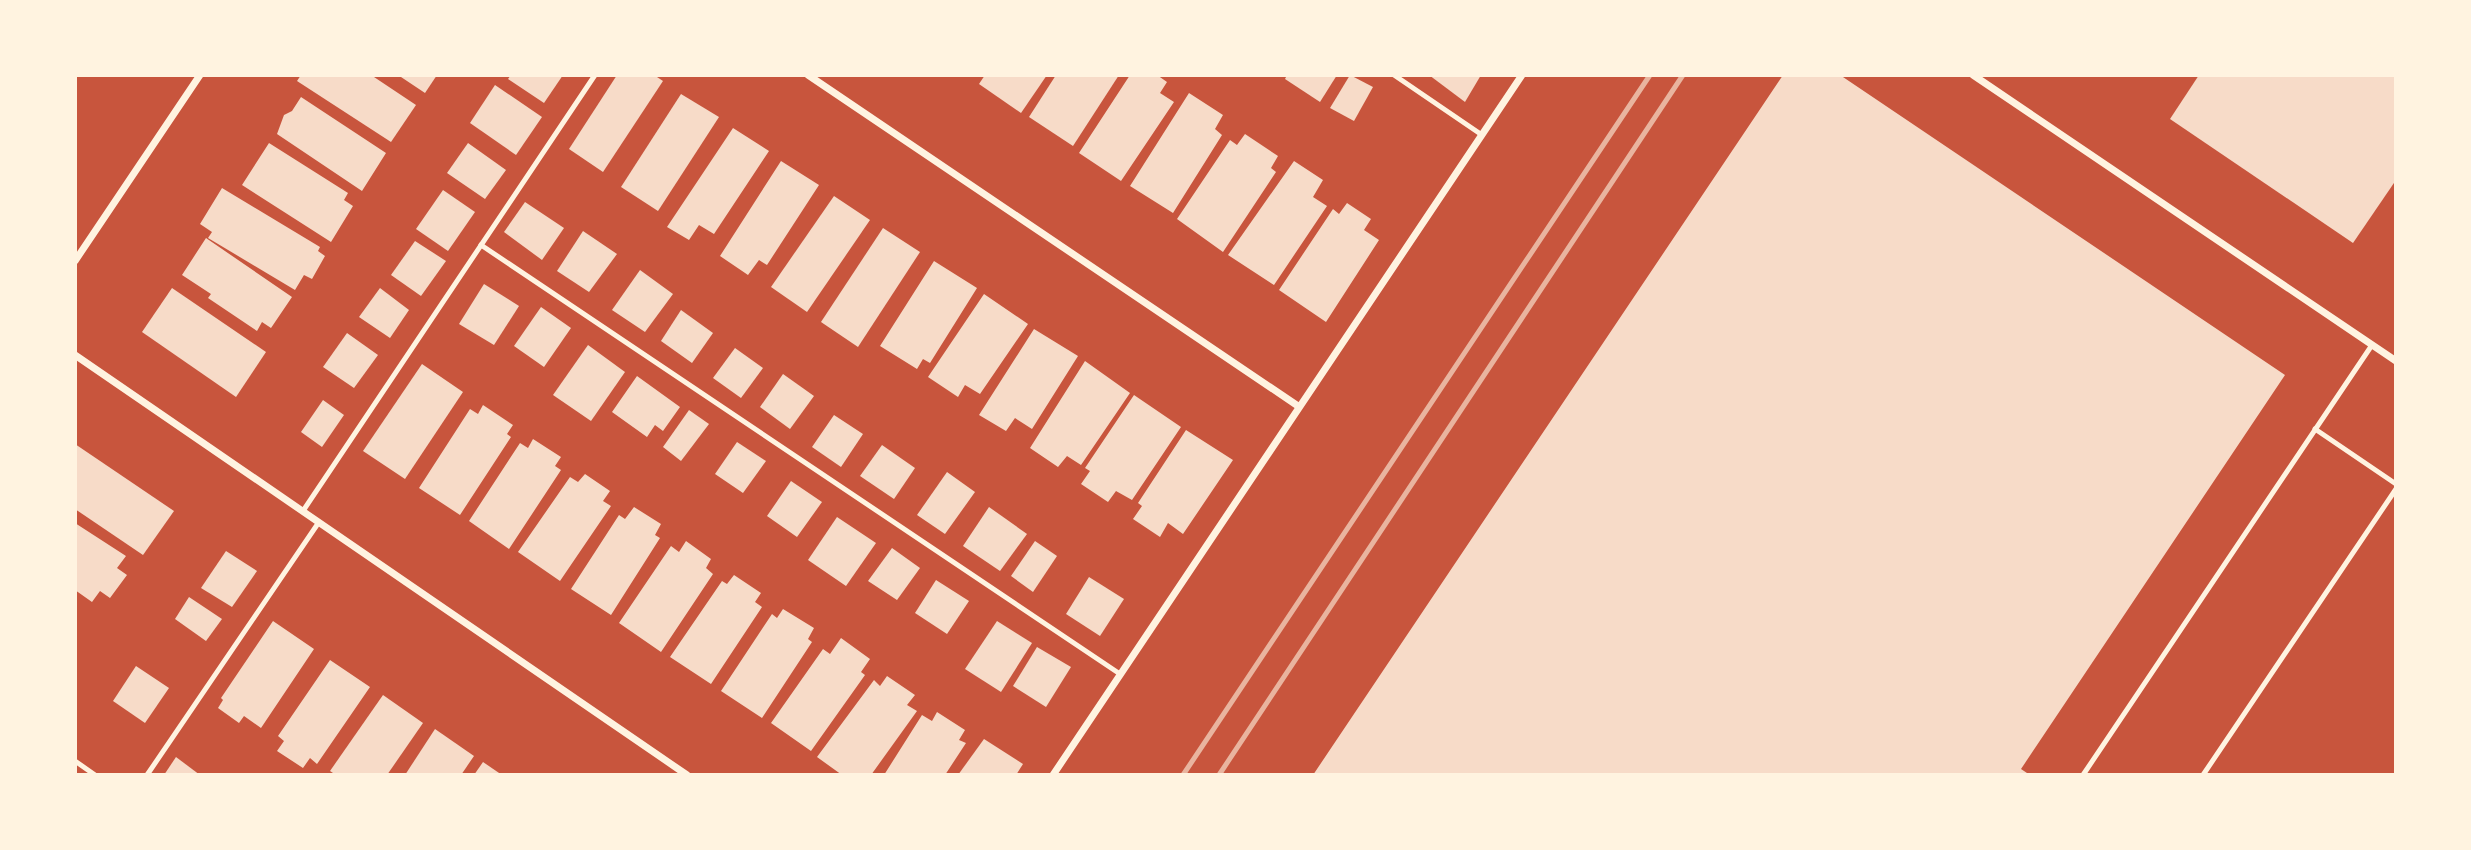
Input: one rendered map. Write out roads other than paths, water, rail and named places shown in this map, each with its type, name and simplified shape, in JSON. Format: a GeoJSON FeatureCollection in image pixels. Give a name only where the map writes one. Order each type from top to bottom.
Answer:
{"type":"FeatureCollection","features":[{"type":"Feature","properties":{"kind":"street"},"geometry":{"type":"LineString","coordinates":[[75,261],[201,75]]}},
{"type":"Feature","properties":{"kind":"street"},"geometry":{"type":"LineString","coordinates":[[808,75],[1298,406]]}},
{"type":"Feature","properties":{"kind":"street"},"geometry":{"type":"LineString","coordinates":[[1053,775],[1522,75]]}},
{"type":"Feature","properties":{"kind":"street"},"geometry":{"type":"LineString","coordinates":[[1973,75],[2396,361]]}},
{"type":"Feature","properties":{"kind":"street"},"geometry":{"type":"LineString","coordinates":[[75,355],[687,775]]}},
{"type":"Feature","properties":{"kind":"lane"},"geometry":{"type":"LineString","coordinates":[[303,511],[595,75]]}},
{"type":"Feature","properties":{"kind":"lane"},"geometry":{"type":"LineString","coordinates":[[1394,75],[1482,135]]}},
{"type":"Feature","properties":{"kind":"lane"},"geometry":{"type":"LineString","coordinates":[[481,245],[1120,674]]}},
{"type":"Feature","properties":{"kind":"lane"},"geometry":{"type":"LineString","coordinates":[[2083,775],[2372,345]]}},
{"type":"Feature","properties":{"kind":"lane"},"geometry":{"type":"LineString","coordinates":[[2203,775],[2396,486],[2315,429]]}},
{"type":"Feature","properties":{"kind":"lane"},"geometry":{"type":"LineString","coordinates":[[147,775],[319,522]]}},
{"type":"Feature","properties":{"kind":"lane"},"geometry":{"type":"LineString","coordinates":[[75,761],[95,775]]}},
{"type":"Feature","properties":{"kind":"railway"},"geometry":{"type":"LineString","coordinates":[[1183,775],[1650,75]]}},
{"type":"Feature","properties":{"kind":"railway"},"geometry":{"type":"LineString","coordinates":[[1219,775],[1683,75]]}}]}
